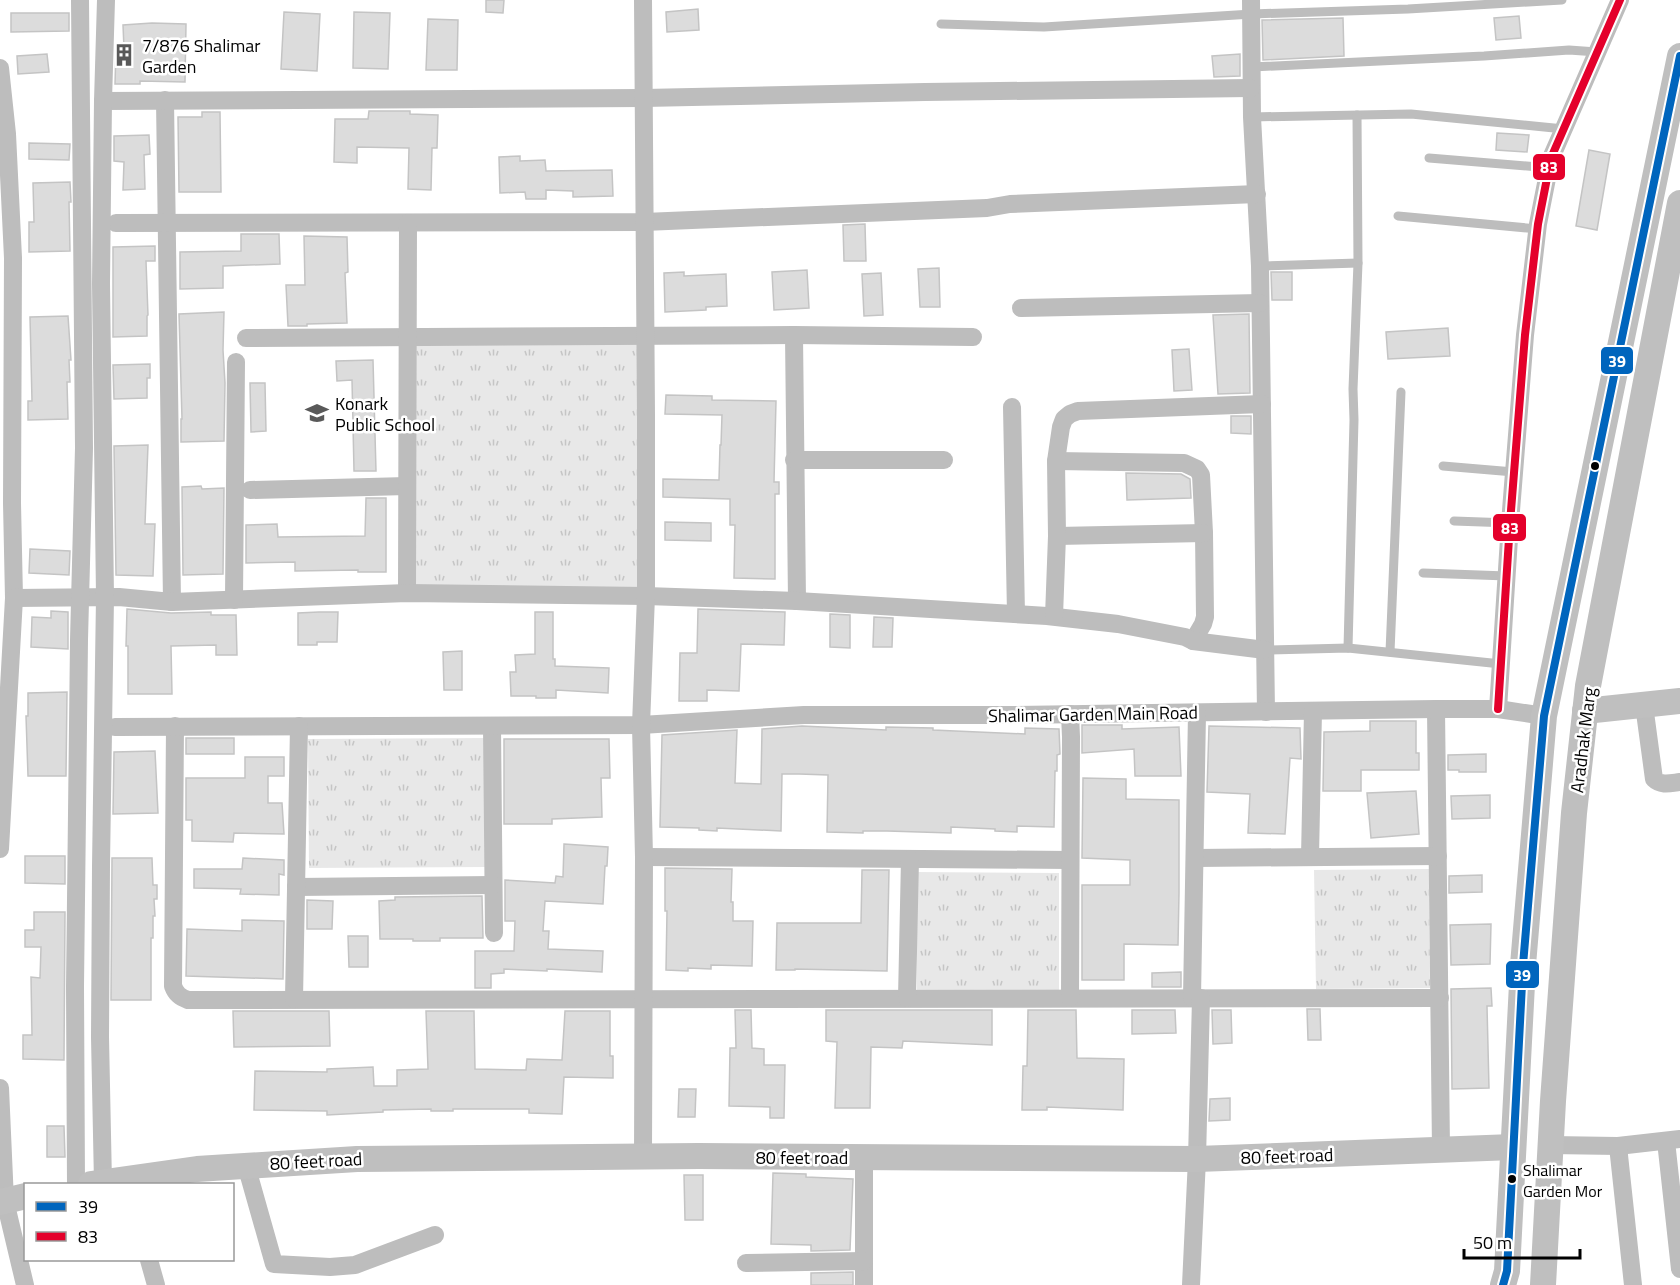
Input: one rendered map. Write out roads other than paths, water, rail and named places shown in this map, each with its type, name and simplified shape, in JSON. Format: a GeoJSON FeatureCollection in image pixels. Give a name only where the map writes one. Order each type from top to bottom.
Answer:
{"type":"FeatureCollection","features":[{"type":"Feature","properties":{"kind":"main road"},"geometry":{"type":"LineString","coordinates":[[1503,1285],[1507,1271],[1523,965],[1544,716],[1680,56]]}},
{"type":"Feature","properties":{"kind":"main road","name":"Aradhak Marg"},"geometry":{"type":"LineString","coordinates":[[1543,1285],[1550,1145],[1574,813],[1585,711],[1600,618],[1680,203]]}},
{"type":"Feature","properties":{"kind":"main road"},"geometry":{"type":"LineString","coordinates":[[1585,711],[1680,701]]}},
{"type":"Feature","properties":{"kind":"main road","name":"80 feet road"},"geometry":{"type":"LineString","coordinates":[[113,1183],[197,1169],[357,1159],[643,1157],[1197,1159],[1513,1147]]}},
{"type":"Feature","properties":{"kind":"street"},"geometry":{"type":"LineString","coordinates":[[76,1183],[75,987],[84,448],[80,0]]}},
{"type":"Feature","properties":{"kind":"street"},"geometry":{"type":"LineString","coordinates":[[97,1183],[104,597],[101,284],[106,0]]}},
{"type":"Feature","properties":{"kind":"street"},"geometry":{"type":"LineString","coordinates":[[643,0],[646,596],[641,725],[644,857],[643,1157]]}},
{"type":"Feature","properties":{"kind":"street"},"geometry":{"type":"LineString","coordinates":[[1498,709],[1525,335],[1538,229],[1551,158],[1620,0]]}},
{"type":"Feature","properties":{"kind":"street"},"geometry":{"type":"LineString","coordinates":[[1251,7],[1254,182],[1257,195],[1260,266],[1266,712]]}},
{"type":"Feature","properties":{"kind":"street"},"geometry":{"type":"LineString","coordinates":[[0,849],[14,598],[6,504],[7,134],[1,75]]}},
{"type":"Feature","properties":{"kind":"street"},"geometry":{"type":"LineString","coordinates":[[103,101],[644,98],[1251,87]]}},
{"type":"Feature","properties":{"kind":"street"},"geometry":{"type":"LineString","coordinates":[[165,100],[172,602]]}},
{"type":"Feature","properties":{"kind":"street"},"geometry":{"type":"LineString","coordinates":[[116,223],[644,222],[987,208],[1010,204],[1257,195]]}},
{"type":"Feature","properties":{"kind":"street"},"geometry":{"type":"LineString","coordinates":[[407,593],[408,223]]}},
{"type":"Feature","properties":{"kind":"street"},"geometry":{"type":"LineString","coordinates":[[1021,308],[1260,303]]}},
{"type":"Feature","properties":{"kind":"street"},"geometry":{"type":"LineString","coordinates":[[794,335],[797,601]]}},
{"type":"Feature","properties":{"kind":"street"},"geometry":{"type":"LineString","coordinates":[[246,338],[794,335],[973,337]]}},
{"type":"Feature","properties":{"kind":"street"},"geometry":{"type":"LineString","coordinates":[[234,600],[236,362]]}},
{"type":"Feature","properties":{"kind":"street"},"geometry":{"type":"LineString","coordinates":[[1054,616],[1057,536],[1056,461],[1064,419],[1078,411],[1262,404]]}},
{"type":"Feature","properties":{"kind":"street"},"geometry":{"type":"LineString","coordinates":[[1012,407],[1016,614]]}},
{"type":"Feature","properties":{"kind":"street"},"geometry":{"type":"LineString","coordinates":[[794,460],[944,460]]}},
{"type":"Feature","properties":{"kind":"street"},"geometry":{"type":"LineString","coordinates":[[1056,461],[1184,463],[1197,469],[1201,475],[1205,617],[1193,641]]}},
{"type":"Feature","properties":{"kind":"street"},"geometry":{"type":"LineString","coordinates":[[250,490],[407,486]]}},
{"type":"Feature","properties":{"kind":"street"},"geometry":{"type":"LineString","coordinates":[[1057,536],[1204,533]]}},
{"type":"Feature","properties":{"kind":"street"},"geometry":{"type":"LineString","coordinates":[[14,598],[104,597],[172,602],[407,593],[646,596],[797,601],[1054,616],[1118,624],[1185,637],[1193,641],[1265,650]]}},
{"type":"Feature","properties":{"kind":"street"},"geometry":{"type":"LineString","coordinates":[[1644,705],[1654,779],[1662,784],[1680,782],[1680,789]]}},
{"type":"Feature","properties":{"kind":"street"},"geometry":{"type":"LineString","coordinates":[[1437,709],[1441,1150]]}},
{"type":"Feature","properties":{"kind":"street","name":"Shalimar Garden Main Road"},"geometry":{"type":"LineString","coordinates":[[115,727],[641,725],[804,714],[1197,713],[1437,709],[1498,709],[1544,716]]}},
{"type":"Feature","properties":{"kind":"street"},"geometry":{"type":"LineString","coordinates":[[1310,857],[1313,711]]}},
{"type":"Feature","properties":{"kind":"street"},"geometry":{"type":"LineString","coordinates":[[1191,1285],[1197,1159],[1195,858],[1197,713]]}},
{"type":"Feature","properties":{"kind":"street"},"geometry":{"type":"LineString","coordinates":[[1070,714],[1070,998]]}},
{"type":"Feature","properties":{"kind":"street"},"geometry":{"type":"LineString","coordinates":[[175,726],[173,986],[181,997],[188,1000],[1440,998]]}},
{"type":"Feature","properties":{"kind":"street"},"geometry":{"type":"LineString","coordinates":[[294,999],[300,726]]}},
{"type":"Feature","properties":{"kind":"street"},"geometry":{"type":"LineString","coordinates":[[492,726],[494,933]]}},
{"type":"Feature","properties":{"kind":"street"},"geometry":{"type":"LineString","coordinates":[[1195,858],[1438,856]]}},
{"type":"Feature","properties":{"kind":"street"},"geometry":{"type":"LineString","coordinates":[[644,857],[1070,860]]}},
{"type":"Feature","properties":{"kind":"street"},"geometry":{"type":"LineString","coordinates":[[907,998],[910,859]]}},
{"type":"Feature","properties":{"kind":"street"},"geometry":{"type":"LineString","coordinates":[[296,887],[493,885]]}},
{"type":"Feature","properties":{"kind":"street"},"geometry":{"type":"LineString","coordinates":[[0,1088],[0,1113],[10,1200],[26,1285]]}},
{"type":"Feature","properties":{"kind":"street"},"geometry":{"type":"LineString","coordinates":[[1550,1145],[1618,1146],[1673,1140],[1680,1269]]}},
{"type":"Feature","properties":{"kind":"street"},"geometry":{"type":"LineString","coordinates":[[1618,1146],[1633,1285]]}},
{"type":"Feature","properties":{"kind":"street"},"geometry":{"type":"LineString","coordinates":[[864,1157],[864,1285]]}},
{"type":"Feature","properties":{"kind":"street"},"geometry":{"type":"LineString","coordinates":[[246,1165],[274,1264],[330,1267],[355,1265],[435,1235]]}},
{"type":"Feature","properties":{"kind":"street"},"geometry":{"type":"LineString","coordinates":[[149,1261],[156,1285]]}},
{"type":"Feature","properties":{"kind":"street"},"geometry":{"type":"LineString","coordinates":[[746,1263],[864,1261]]}},
{"type":"Feature","properties":{"kind":"lane"},"geometry":{"type":"LineString","coordinates":[[941,24],[1044,27],[1251,7],[1408,9],[1562,0]]}},
{"type":"Feature","properties":{"kind":"lane"},"geometry":{"type":"LineString","coordinates":[[1252,67],[1569,50],[1597,52]]}},
{"type":"Feature","properties":{"kind":"lane"},"geometry":{"type":"LineString","coordinates":[[1252,117],[1411,114],[1564,129]]}},
{"type":"Feature","properties":{"kind":"lane"},"geometry":{"type":"LineString","coordinates":[[1348,648],[1358,263],[1357,115]]}},
{"type":"Feature","properties":{"kind":"lane"},"geometry":{"type":"LineString","coordinates":[[1430,158],[1550,168]]}},
{"type":"Feature","properties":{"kind":"lane"},"geometry":{"type":"LineString","coordinates":[[1398,216],[1538,229]]}},
{"type":"Feature","properties":{"kind":"lane"},"geometry":{"type":"LineString","coordinates":[[1260,266],[1358,263]]}},
{"type":"Feature","properties":{"kind":"lane"},"geometry":{"type":"LineString","coordinates":[[1390,652],[1401,392]]}},
{"type":"Feature","properties":{"kind":"lane"},"geometry":{"type":"LineString","coordinates":[[1443,466],[1514,472]]}},
{"type":"Feature","properties":{"kind":"lane"},"geometry":{"type":"LineString","coordinates":[[1454,521],[1510,523]]}},
{"type":"Feature","properties":{"kind":"lane"},"geometry":{"type":"LineString","coordinates":[[1423,573],[1506,576]]}},
{"type":"Feature","properties":{"kind":"lane"},"geometry":{"type":"LineString","coordinates":[[1265,650],[1348,648],[1501,664]]}},
{"type":"Feature","properties":{"kind":"place","name":"7/876 Shalimar Garden"},"geometry":{"type":"Point","coordinates":[124,55]}},
{"type":"Feature","properties":{"kind":"place","name":"Konark Public School"},"geometry":{"type":"Point","coordinates":[317,413]}},
{"type":"Feature","properties":{"kind":"place","name":"Shalimar Garden Mor"},"geometry":{"type":"Point","coordinates":[1512,1179]}}]}
